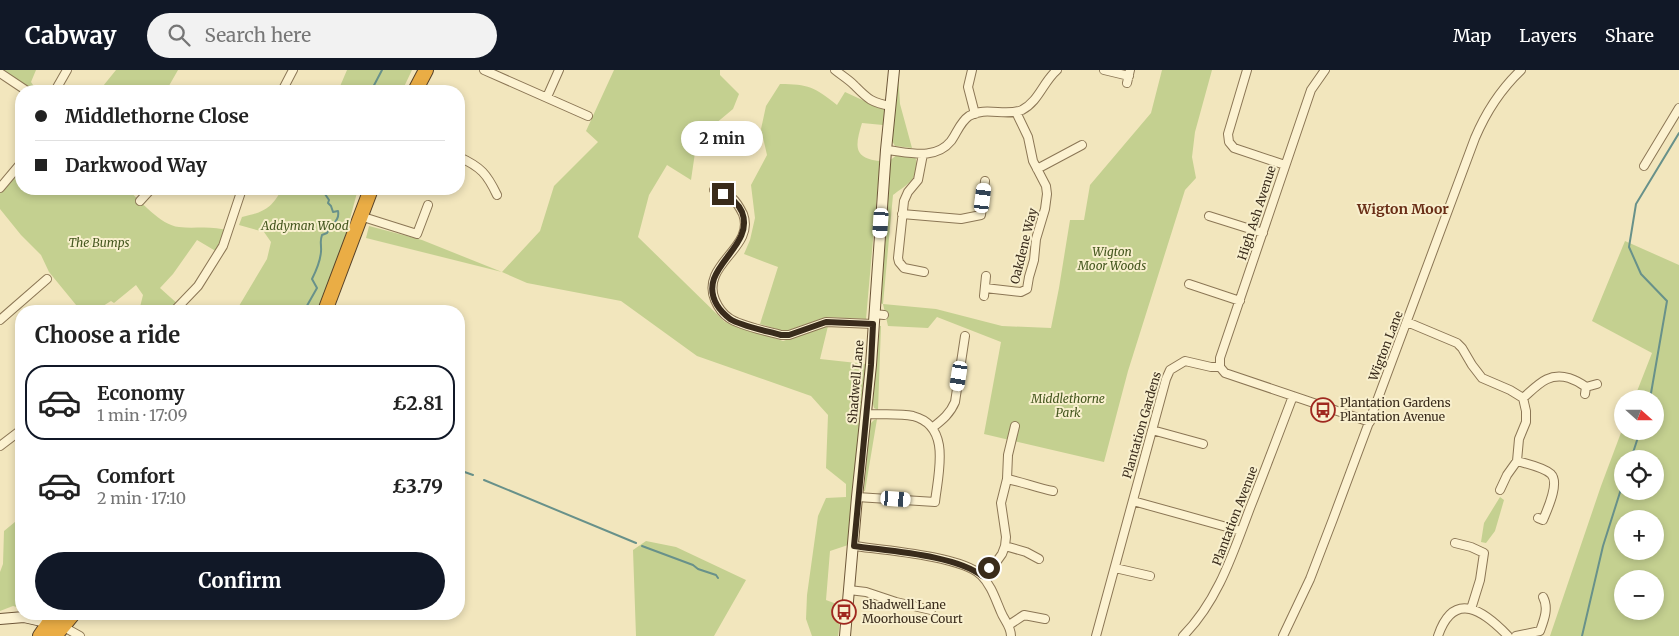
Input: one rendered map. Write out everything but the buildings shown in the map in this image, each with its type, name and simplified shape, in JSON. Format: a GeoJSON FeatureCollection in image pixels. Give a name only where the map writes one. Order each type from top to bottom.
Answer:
{"type":"FeatureCollection","features":[{"type":"Feature","properties":{"kind":"highway"},"geometry":{"type":"LineString","coordinates":[[418,85],[426,70]]}},
{"type":"Feature","properties":{"kind":"highway"},"geometry":{"type":"LineString","coordinates":[[327,305],[369,195]]}},
{"type":"Feature","properties":{"kind":"highway"},"geometry":{"type":"LineString","coordinates":[[53,629],[65,620]]}},
{"type":"Feature","properties":{"kind":"street"},"geometry":{"type":"LineString","coordinates":[[58,85],[67,70]]}},
{"type":"Feature","properties":{"kind":"street"},"geometry":{"type":"LineString","coordinates":[[285,85],[293,70]]}},
{"type":"Feature","properties":{"kind":"street"},"geometry":{"type":"LineString","coordinates":[[484,70],[588,116]]}},
{"type":"Feature","properties":{"kind":"street"},"geometry":{"type":"LineString","coordinates":[[547,97],[558,70]]}},
{"type":"Feature","properties":{"kind":"street"},"geometry":{"type":"LineString","coordinates":[[835,70],[872,101],[891,106]]}},
{"type":"Feature","properties":{"kind":"street","name":"Shadwell Lane"},"geometry":{"type":"LineString","coordinates":[[845,636],[857,497],[877,318],[886,150],[894,70]]}},
{"type":"Feature","properties":{"kind":"street"},"geometry":{"type":"LineString","coordinates":[[972,70],[968,88],[975,114]]}},
{"type":"Feature","properties":{"kind":"street"},"geometry":{"type":"LineString","coordinates":[[886,150],[929,154],[944,147],[963,122],[975,114],[989,111],[1016,112],[1030,105],[1057,70]]}},
{"type":"Feature","properties":{"kind":"street"},"geometry":{"type":"LineString","coordinates":[[1104,70],[1129,76]]}},
{"type":"Feature","properties":{"kind":"street"},"geometry":{"type":"LineString","coordinates":[[1247,70],[1228,134],[1229,142],[1234,148],[1285,165]]}},
{"type":"Feature","properties":{"kind":"street","name":"High Ash Avenue"},"geometry":{"type":"LineString","coordinates":[[1220,366],[1220,358],[1285,165],[1312,90],[1325,70]]}},
{"type":"Feature","properties":{"kind":"street","name":"Wigton Lane"},"geometry":{"type":"LineString","coordinates":[[1283,636],[1310,579],[1482,121],[1491,105],[1521,70]]}},
{"type":"Feature","properties":{"kind":"street"},"geometry":{"type":"LineString","coordinates":[[0,73],[18,85]]}},
{"type":"Feature","properties":{"kind":"street"},"geometry":{"type":"LineString","coordinates":[[1644,166],[1679,108]]}},
{"type":"Feature","properties":{"kind":"street","name":"Oakdene Way"},"geometry":{"type":"LineString","coordinates":[[986,276],[985,292],[1022,292],[1027,289],[1034,260],[1036,239],[1046,209],[1046,186],[1034,162],[1028,137],[1016,112]]}},
{"type":"Feature","properties":{"kind":"street"},"geometry":{"type":"LineString","coordinates":[[1037,169],[1082,146]]}},
{"type":"Feature","properties":{"kind":"street"},"geometry":{"type":"LineString","coordinates":[[923,154],[918,180],[904,200],[898,258],[899,262],[907,270],[924,272]]}},
{"type":"Feature","properties":{"kind":"street"},"geometry":{"type":"LineString","coordinates":[[465,160],[481,168],[497,195]]}},
{"type":"Feature","properties":{"kind":"street"},"geometry":{"type":"LineString","coordinates":[[1,186],[15,170]]}},
{"type":"Feature","properties":{"kind":"street"},"geometry":{"type":"LineString","coordinates":[[902,214],[961,219],[981,215],[985,181]]}},
{"type":"Feature","properties":{"kind":"street"},"geometry":{"type":"LineString","coordinates":[[714,190],[732,199],[740,207],[744,217],[742,236],[722,262],[712,284],[712,293],[716,303],[730,319],[781,335],[789,335],[826,322],[877,318]]}},
{"type":"Feature","properties":{"kind":"street"},"geometry":{"type":"LineString","coordinates":[[140,201],[145,195]]}},
{"type":"Feature","properties":{"kind":"street"},"geometry":{"type":"LineString","coordinates":[[180,305],[198,286],[223,246],[240,195]]}},
{"type":"Feature","properties":{"kind":"street"},"geometry":{"type":"LineString","coordinates":[[360,216],[417,234],[428,205]]}},
{"type":"Feature","properties":{"kind":"street"},"geometry":{"type":"LineString","coordinates":[[1209,216],[1263,233]]}},
{"type":"Feature","properties":{"kind":"street"},"geometry":{"type":"LineString","coordinates":[[17,305],[47,279]]}},
{"type":"Feature","properties":{"kind":"street"},"geometry":{"type":"LineString","coordinates":[[1189,284],[1240,301]]}},
{"type":"Feature","properties":{"kind":"street"},"geometry":{"type":"LineString","coordinates":[[0,320],[15,307]]}},
{"type":"Feature","properties":{"kind":"street"},"geometry":{"type":"LineString","coordinates":[[1407,322],[1457,343],[1482,378],[1523,398],[1526,422],[1519,439],[1517,461],[1507,475],[1500,490]]}},
{"type":"Feature","properties":{"kind":"street"},"geometry":{"type":"LineString","coordinates":[[932,428],[951,412],[955,402],[966,336]]}},
{"type":"Feature","properties":{"kind":"street","name":"Plantation Gardens"},"geometry":{"type":"LineString","coordinates":[[1096,636],[1170,370],[1186,361],[1211,367],[1220,366],[1225,373],[1370,422]]}},
{"type":"Feature","properties":{"kind":"street"},"geometry":{"type":"LineString","coordinates":[[1523,398],[1548,378],[1556,376],[1573,380],[1586,391],[1598,384]]}},
{"type":"Feature","properties":{"kind":"street","name":"Plantation Avenue"},"geometry":{"type":"LineString","coordinates":[[1183,636],[1196,623],[1215,593],[1225,572],[1293,396]]}},
{"type":"Feature","properties":{"kind":"street"},"geometry":{"type":"LineString","coordinates":[[857,497],[935,502],[940,452],[939,442],[932,428],[921,419],[912,416],[866,414]]}},
{"type":"Feature","properties":{"kind":"street"},"geometry":{"type":"LineString","coordinates":[[982,576],[997,561],[1005,546],[1006,537],[1001,503],[1007,479],[1010,446],[1015,426]]}},
{"type":"Feature","properties":{"kind":"street"},"geometry":{"type":"LineString","coordinates":[[1152,430],[1204,444]]}},
{"type":"Feature","properties":{"kind":"street"},"geometry":{"type":"LineString","coordinates":[[0,446],[15,435]]}},
{"type":"Feature","properties":{"kind":"street"},"geometry":{"type":"LineString","coordinates":[[1517,461],[1550,474],[1554,479],[1551,500],[1543,520],[1538,518]]}},
{"type":"Feature","properties":{"kind":"street"},"geometry":{"type":"LineString","coordinates":[[1007,479],[1053,491]]}},
{"type":"Feature","properties":{"kind":"street"},"geometry":{"type":"LineString","coordinates":[[1133,501],[1241,531]]}},
{"type":"Feature","properties":{"kind":"street"},"geometry":{"type":"LineString","coordinates":[[1455,543],[1471,547],[1484,554],[1480,580],[1472,610]]}},
{"type":"Feature","properties":{"kind":"street"},"geometry":{"type":"LineString","coordinates":[[854,546],[944,560],[970,568],[982,576],[991,588],[1001,613],[1009,625],[1011,636]]}},
{"type":"Feature","properties":{"kind":"street"},"geometry":{"type":"LineString","coordinates":[[1005,546],[1026,552],[1039,559]]}},
{"type":"Feature","properties":{"kind":"street"},"geometry":{"type":"LineString","coordinates":[[1115,568],[1150,576]]}},
{"type":"Feature","properties":{"kind":"street"},"geometry":{"type":"LineString","coordinates":[[849,590],[866,592],[896,602],[931,610]]}},
{"type":"Feature","properties":{"kind":"street"},"geometry":{"type":"LineString","coordinates":[[1516,636],[1540,631],[1546,615],[1546,603],[1543,597]]}},
{"type":"Feature","properties":{"kind":"street"},"geometry":{"type":"LineString","coordinates":[[1438,636],[1447,616],[1454,611],[1462,609],[1472,610],[1488,617],[1508,636]]}},
{"type":"Feature","properties":{"kind":"street"},"geometry":{"type":"LineString","coordinates":[[1009,625],[1024,615],[1044,618]]}},
{"type":"Feature","properties":{"kind":"street"},"geometry":{"type":"LineString","coordinates":[[0,619],[15,617]]}},
{"type":"Feature","properties":{"kind":"street"},"geometry":{"type":"LineString","coordinates":[[31,620],[53,629],[80,636]]}},
{"type":"Feature","properties":{"kind":"green space"},"geometry":{"type":"Polygon","coordinates":[[[0,70],[36,70],[31,82],[33,85],[19,85],[0,70]]]}},
{"type":"Feature","properties":{"kind":"green space"},"geometry":{"type":"Polygon","coordinates":[[[116,70],[178,70],[169,85],[104,85],[116,70]]]}},
{"type":"Feature","properties":{"kind":"green space"},"geometry":{"type":"Polygon","coordinates":[[[347,70],[412,70],[405,85],[341,85],[347,70]]]}},
{"type":"Feature","properties":{"kind":"green space"},"geometry":{"type":"Polygon","coordinates":[[[614,70],[720,70],[720,75],[739,94],[733,109],[697,139],[691,180],[667,165],[649,195],[638,237],[725,322],[783,341],[828,326],[820,359],[866,364],[848,545],[830,551],[826,600],[842,606],[838,636],[812,636],[806,619],[807,595],[818,516],[826,498],[846,497],[846,484],[826,468],[828,415],[811,396],[697,356],[621,301],[527,283],[502,272],[540,231],[554,186],[598,142],[586,131],[614,70]]]}},
{"type":"Feature","properties":{"kind":"green space","name":"Wigton Moor Woods"},"geometry":{"type":"Polygon","coordinates":[[[1162,70],[1212,70],[1195,132],[1192,157],[1196,178],[1185,190],[1128,371],[1104,462],[984,434],[1001,342],[937,317],[928,328],[888,326],[883,304],[936,309],[1002,326],[1051,328],[1070,220],[1084,220],[1090,185],[1151,113],[1162,70]]]}},
{"type":"Feature","properties":{"kind":"green space"},"geometry":{"type":"Polygon","coordinates":[[[898,71],[900,104],[912,148],[895,146],[891,139],[898,71]]]}},
{"type":"Feature","properties":{"kind":"green space"},"geometry":{"type":"Polygon","coordinates":[[[780,84],[805,86],[817,90],[837,105],[845,92],[884,110],[883,125],[862,123],[858,138],[858,150],[861,154],[880,161],[866,319],[826,317],[789,330],[780,330],[760,324],[778,267],[744,254],[750,240],[755,218],[751,185],[767,155],[761,129],[766,106],[780,84]]]}},
{"type":"Feature","properties":{"kind":"green space"},"geometry":{"type":"Polygon","coordinates":[[[897,155],[915,157],[917,170],[915,175],[908,184],[893,195],[883,304],[879,303],[889,161],[897,155]]]}},
{"type":"Feature","properties":{"kind":"green space","name":"The Bumps"},"geometry":{"type":"Polygon","coordinates":[[[15,171],[15,195],[133,195],[151,212],[172,225],[185,228],[217,228],[229,231],[219,253],[197,240],[173,274],[160,288],[179,305],[140,305],[143,295],[136,285],[114,303],[111,301],[105,305],[76,305],[49,272],[41,255],[21,235],[0,209],[0,188],[15,171]]]}},
{"type":"Feature","properties":{"kind":"green space","name":"Addyman Wood"},"geometry":{"type":"Polygon","coordinates":[[[278,195],[356,195],[344,241],[322,305],[240,305],[267,259],[271,242],[264,232],[239,225],[242,217],[266,209],[278,195]]]}},
{"type":"Feature","properties":{"kind":"green space"},"geometry":{"type":"Polygon","coordinates":[[[369,226],[422,240],[502,272],[366,238],[369,226]]]}},
{"type":"Feature","properties":{"kind":"green space"},"geometry":{"type":"Polygon","coordinates":[[[1625,241],[1679,265],[1679,636],[1550,636],[1614,451],[1614,500],[1664,500],[1664,450],[1614,450],[1618,440],[1664,440],[1664,390],[1638,390],[1652,353],[1592,321],[1625,241]]]}},
{"type":"Feature","properties":{"kind":"green space"},"geometry":{"type":"Polygon","coordinates":[[[880,326],[878,410],[874,408],[872,400],[880,326]]]}},
{"type":"Feature","properties":{"kind":"green space"},"geometry":{"type":"Polygon","coordinates":[[[877,419],[865,491],[864,491],[870,424],[877,419]]]}},
{"type":"Feature","properties":{"kind":"green space"},"geometry":{"type":"Polygon","coordinates":[[[1500,497],[1504,500],[1495,531],[1486,543],[1481,542],[1484,523],[1500,497]]]}},
{"type":"Feature","properties":{"kind":"green space"},"geometry":{"type":"Polygon","coordinates":[[[15,522],[15,606],[0,611],[0,572],[3,564],[4,531],[15,522]]]}},
{"type":"Feature","properties":{"kind":"green space"},"geometry":{"type":"Polygon","coordinates":[[[646,541],[676,547],[746,580],[714,636],[636,636],[633,550],[646,541]]]}},
{"type":"Feature","properties":{"kind":"waterway"},"geometry":{"type":"LineString","coordinates":[[374,85],[382,70]]}},
{"type":"Feature","properties":{"kind":"waterway"},"geometry":{"type":"LineString","coordinates":[[1652,390],[1667,301],[1641,274],[1629,247],[1636,204],[1679,133]]}},
{"type":"Feature","properties":{"kind":"waterway"},"geometry":{"type":"LineString","coordinates":[[307,305],[317,288],[312,279],[320,259],[322,235],[327,233],[338,217],[338,211],[333,212],[326,195]]}},
{"type":"Feature","properties":{"kind":"waterway"},"geometry":{"type":"LineString","coordinates":[[1634,450],[1637,440]]}},
{"type":"Feature","properties":{"kind":"waterway"},"geometry":{"type":"LineString","coordinates":[[465,472],[473,475]]}},
{"type":"Feature","properties":{"kind":"waterway"},"geometry":{"type":"LineString","coordinates":[[484,480],[636,543]]}},
{"type":"Feature","properties":{"kind":"waterway"},"geometry":{"type":"LineString","coordinates":[[1582,636],[1603,546],[1618,500]]}},
{"type":"Feature","properties":{"kind":"waterway"},"geometry":{"type":"LineString","coordinates":[[642,546],[693,565],[698,569],[716,575],[718,578]]}},
{"type":"Feature","properties":{"kind":"place","name":"Plantation Gardens Plantation Avenue"},"geometry":{"type":"Point","coordinates":[1323,410]}},
{"type":"Feature","properties":{"kind":"place","name":"Shadwell Lane Moorhouse Court"},"geometry":{"type":"Point","coordinates":[844,612]}},
{"type":"Feature","properties":{"kind":"district","name":"Wigton Moor"},"geometry":{"type":"Point","coordinates":[1403,209]}},
{"type":"Feature","properties":{"kind":"route"},"geometry":{"type":"LineString","coordinates":[[723,194],[740,207],[744,217],[742,236],[722,262],[712,284],[712,293],[716,303],[730,319],[781,335],[789,335],[826,322],[873,324],[871,365],[857,497],[854,546],[944,560],[975,570],[982,576],[989,568]]}},
{"type":"Feature","properties":{"kind":"park label","name":"Middlethorne Park"},"geometry":{"type":"Point","coordinates":[1068,406]}}]}
